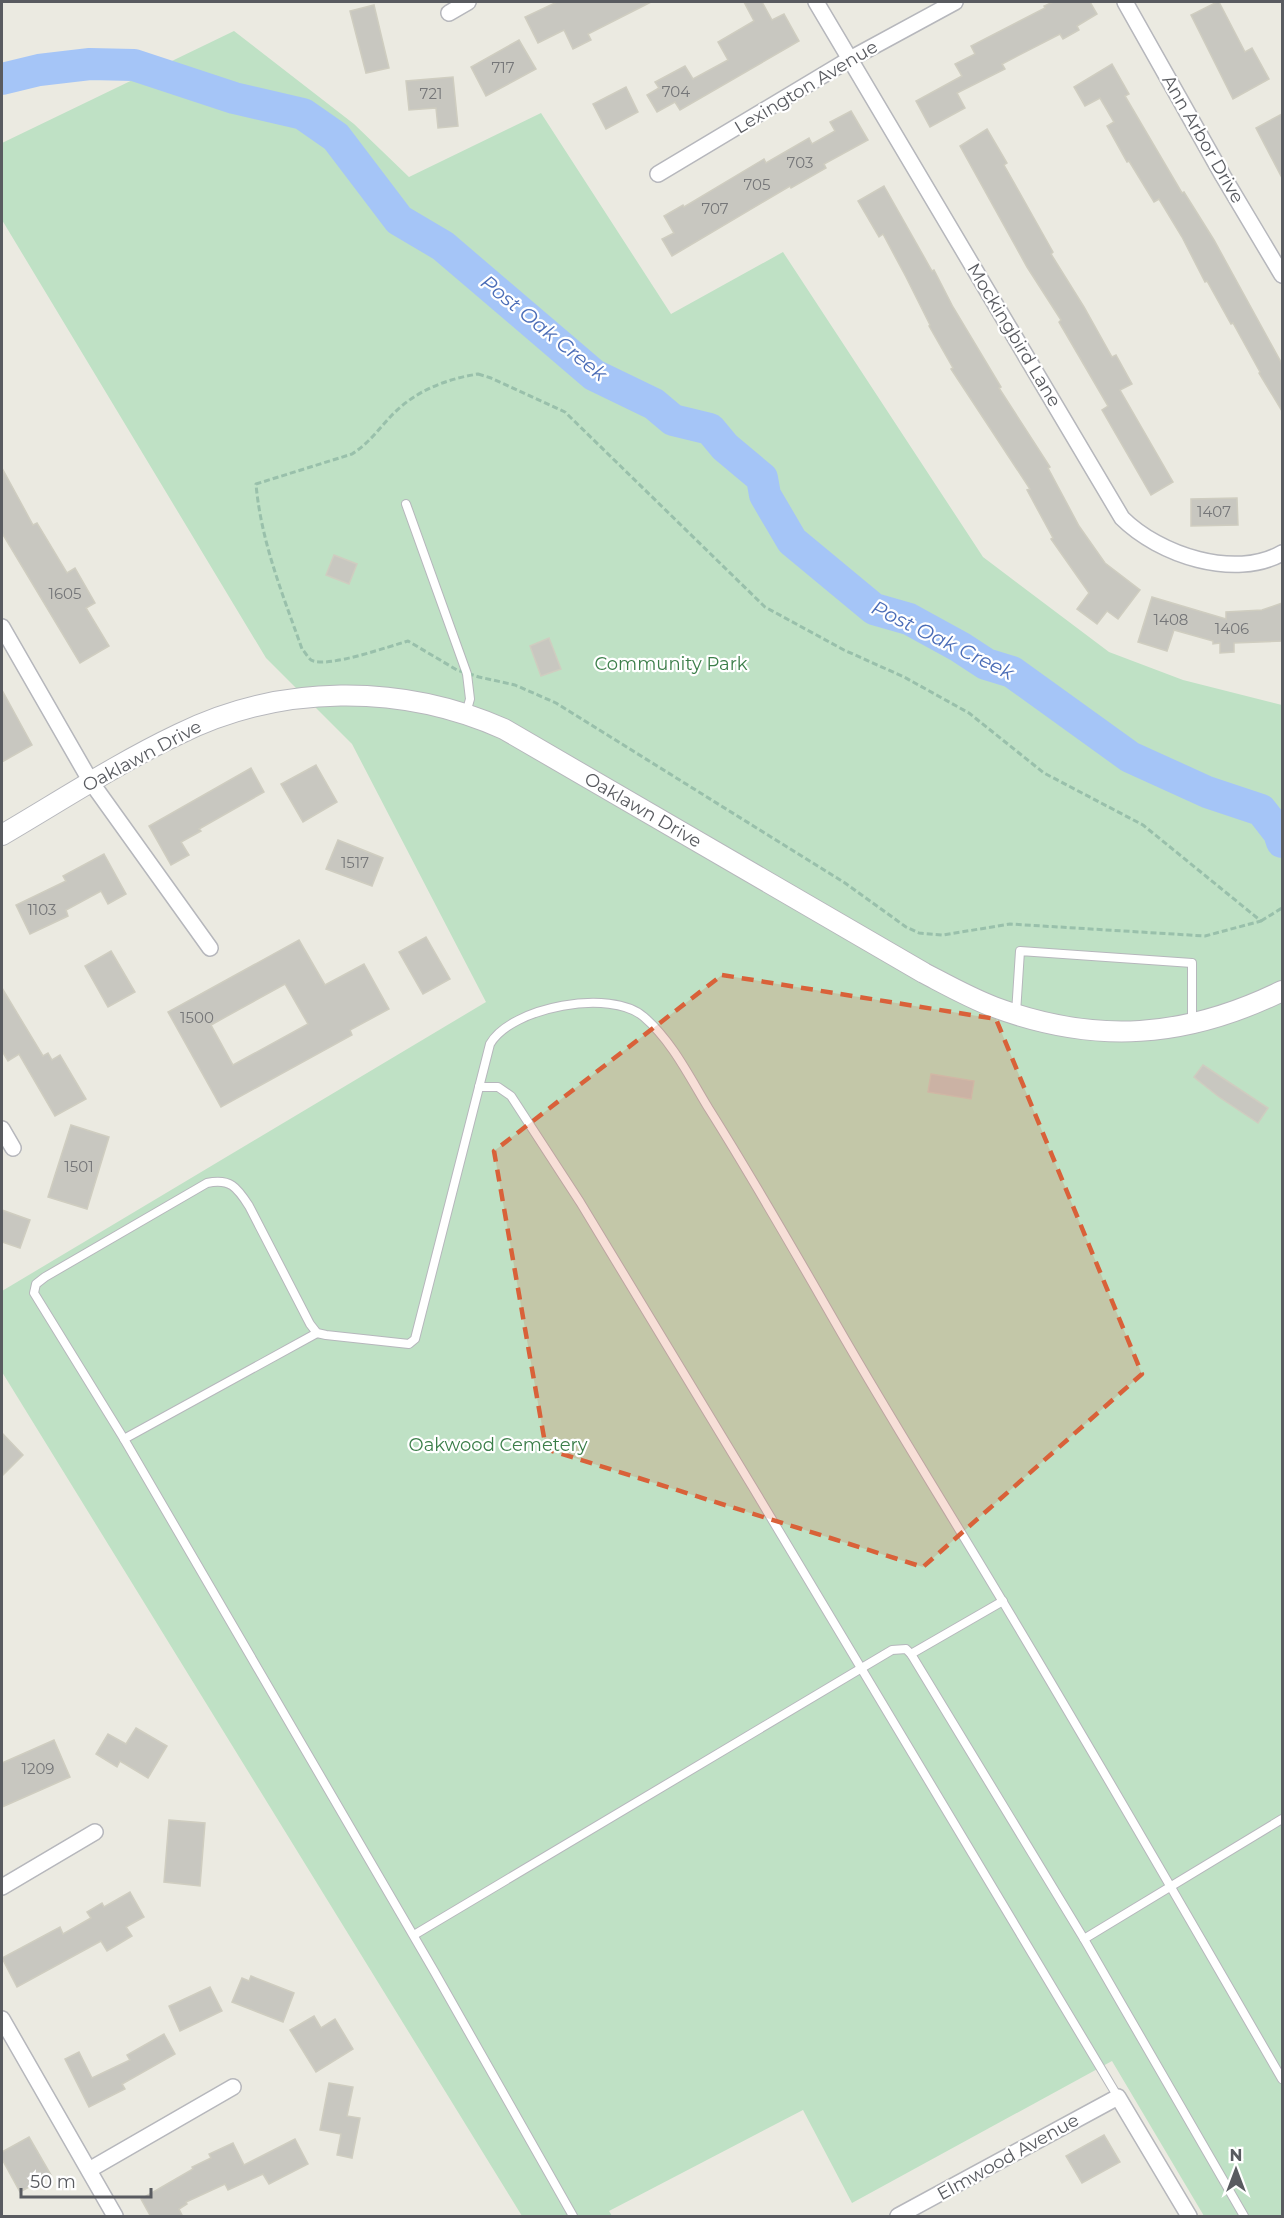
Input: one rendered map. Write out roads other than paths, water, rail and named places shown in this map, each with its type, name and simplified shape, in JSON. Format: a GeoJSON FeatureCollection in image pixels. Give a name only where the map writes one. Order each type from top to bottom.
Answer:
{"type":"FeatureCollection","features":[{"type":"Feature","properties":{"kind":"street"},"geometry":{"type":"LineString","coordinates":[[449,12],[468,2]]}},
{"type":"Feature","properties":{"kind":"street","name":"Mockingbird Lane"},"geometry":{"type":"LineString","coordinates":[[816,2],[1122,518],[1134,530],[1164,548],[1190,557],[1223,563],[1249,563],[1269,560],[1282,552]]}},
{"type":"Feature","properties":{"kind":"street","name":"Lexington Avenue"},"geometry":{"type":"LineString","coordinates":[[658,174],[850,59],[955,2]]}},
{"type":"Feature","properties":{"kind":"street","name":"Ann Arbor Drive"},"geometry":{"type":"LineString","coordinates":[[1125,2],[1282,275]]}},
{"type":"Feature","properties":{"kind":"street"},"geometry":{"type":"LineString","coordinates":[[2,627],[92,782],[210,948]]}},
{"type":"Feature","properties":{"kind":"street","name":"Oaklawn Drive"},"geometry":{"type":"LineString","coordinates":[[2,835],[179,733],[215,719],[267,703],[327,695],[374,696],[419,702],[466,714],[504,729],[924,973],[993,1007],[1016,1015],[1081,1030],[1151,1031],[1192,1025],[1254,1005],[1282,991]]}},
{"type":"Feature","properties":{"kind":"street"},"geometry":{"type":"LineString","coordinates":[[2,1130],[13,1148]]}},
{"type":"Feature","properties":{"kind":"street"},"geometry":{"type":"LineString","coordinates":[[2,1887],[95,1832]]}},
{"type":"Feature","properties":{"kind":"street"},"geometry":{"type":"LineString","coordinates":[[2,2019],[89,2170],[112,2215]]}},
{"type":"Feature","properties":{"kind":"street"},"geometry":{"type":"LineString","coordinates":[[89,2170],[233,2086]]}},
{"type":"Feature","properties":{"kind":"street"},"geometry":{"type":"LineString","coordinates":[[1118,2097],[1189,2217]]}},
{"type":"Feature","properties":{"kind":"street","name":"Elmwood Avenue"},"geometry":{"type":"LineString","coordinates":[[898,2217],[1118,2097]]}},
{"type":"Feature","properties":{"kind":"lane"},"geometry":{"type":"LineString","coordinates":[[406,504],[467,674],[470,699],[466,714]]}},
{"type":"Feature","properties":{"kind":"lane"},"geometry":{"type":"LineString","coordinates":[[1016,1015],[1020,951],[1192,963],[1192,1025]]}},
{"type":"Feature","properties":{"kind":"lane"},"geometry":{"type":"LineString","coordinates":[[124,1439],[317,1333],[409,1344],[415,1339],[490,1044],[495,1034],[522,1016],[589,1003],[618,1004],[641,1014],[664,1037],[740,1159],[897,1428],[1003,1601],[1171,1885],[1282,2079]]}},
{"type":"Feature","properties":{"kind":"lane"},"geometry":{"type":"LineString","coordinates":[[479,1087],[498,1087],[511,1096],[586,1212],[753,1486],[860,1669],[1118,2097]]}},
{"type":"Feature","properties":{"kind":"lane"},"geometry":{"type":"LineString","coordinates":[[317,1333],[310,1324],[239,1190],[220,1180],[207,1183],[45,1276],[36,1284],[34,1293],[124,1439],[414,1935],[573,2217]]}},
{"type":"Feature","properties":{"kind":"lane"},"geometry":{"type":"LineString","coordinates":[[911,1654],[1003,1601]]}},
{"type":"Feature","properties":{"kind":"lane"},"geometry":{"type":"LineString","coordinates":[[414,1935],[892,1650],[906,1649],[1084,1939],[1244,2217]]}},
{"type":"Feature","properties":{"kind":"lane"},"geometry":{"type":"LineString","coordinates":[[1084,1939],[1282,1819]]}},
{"type":"Feature","properties":{"kind":"waterway","name":"Post Oak Creek"},"geometry":{"type":"LineString","coordinates":[[2,79],[39,70],[90,64],[134,65],[234,98],[303,114],[336,137],[399,220],[443,246],[594,375],[654,404],[673,420],[710,429],[725,447],[762,478],[765,495],[792,541],[874,609],[909,619],[986,664],[1012,672],[1130,757],[1207,792],[1261,810],[1279,833],[1282,842]]}},
{"type":"Feature","properties":{"kind":"park label","name":"Community Park"},"geometry":{"type":"Point","coordinates":[671,664]}},
{"type":"Feature","properties":{"kind":"park label","name":"Oakwood Cemetery"},"geometry":{"type":"Point","coordinates":[498,1445]}}]}
